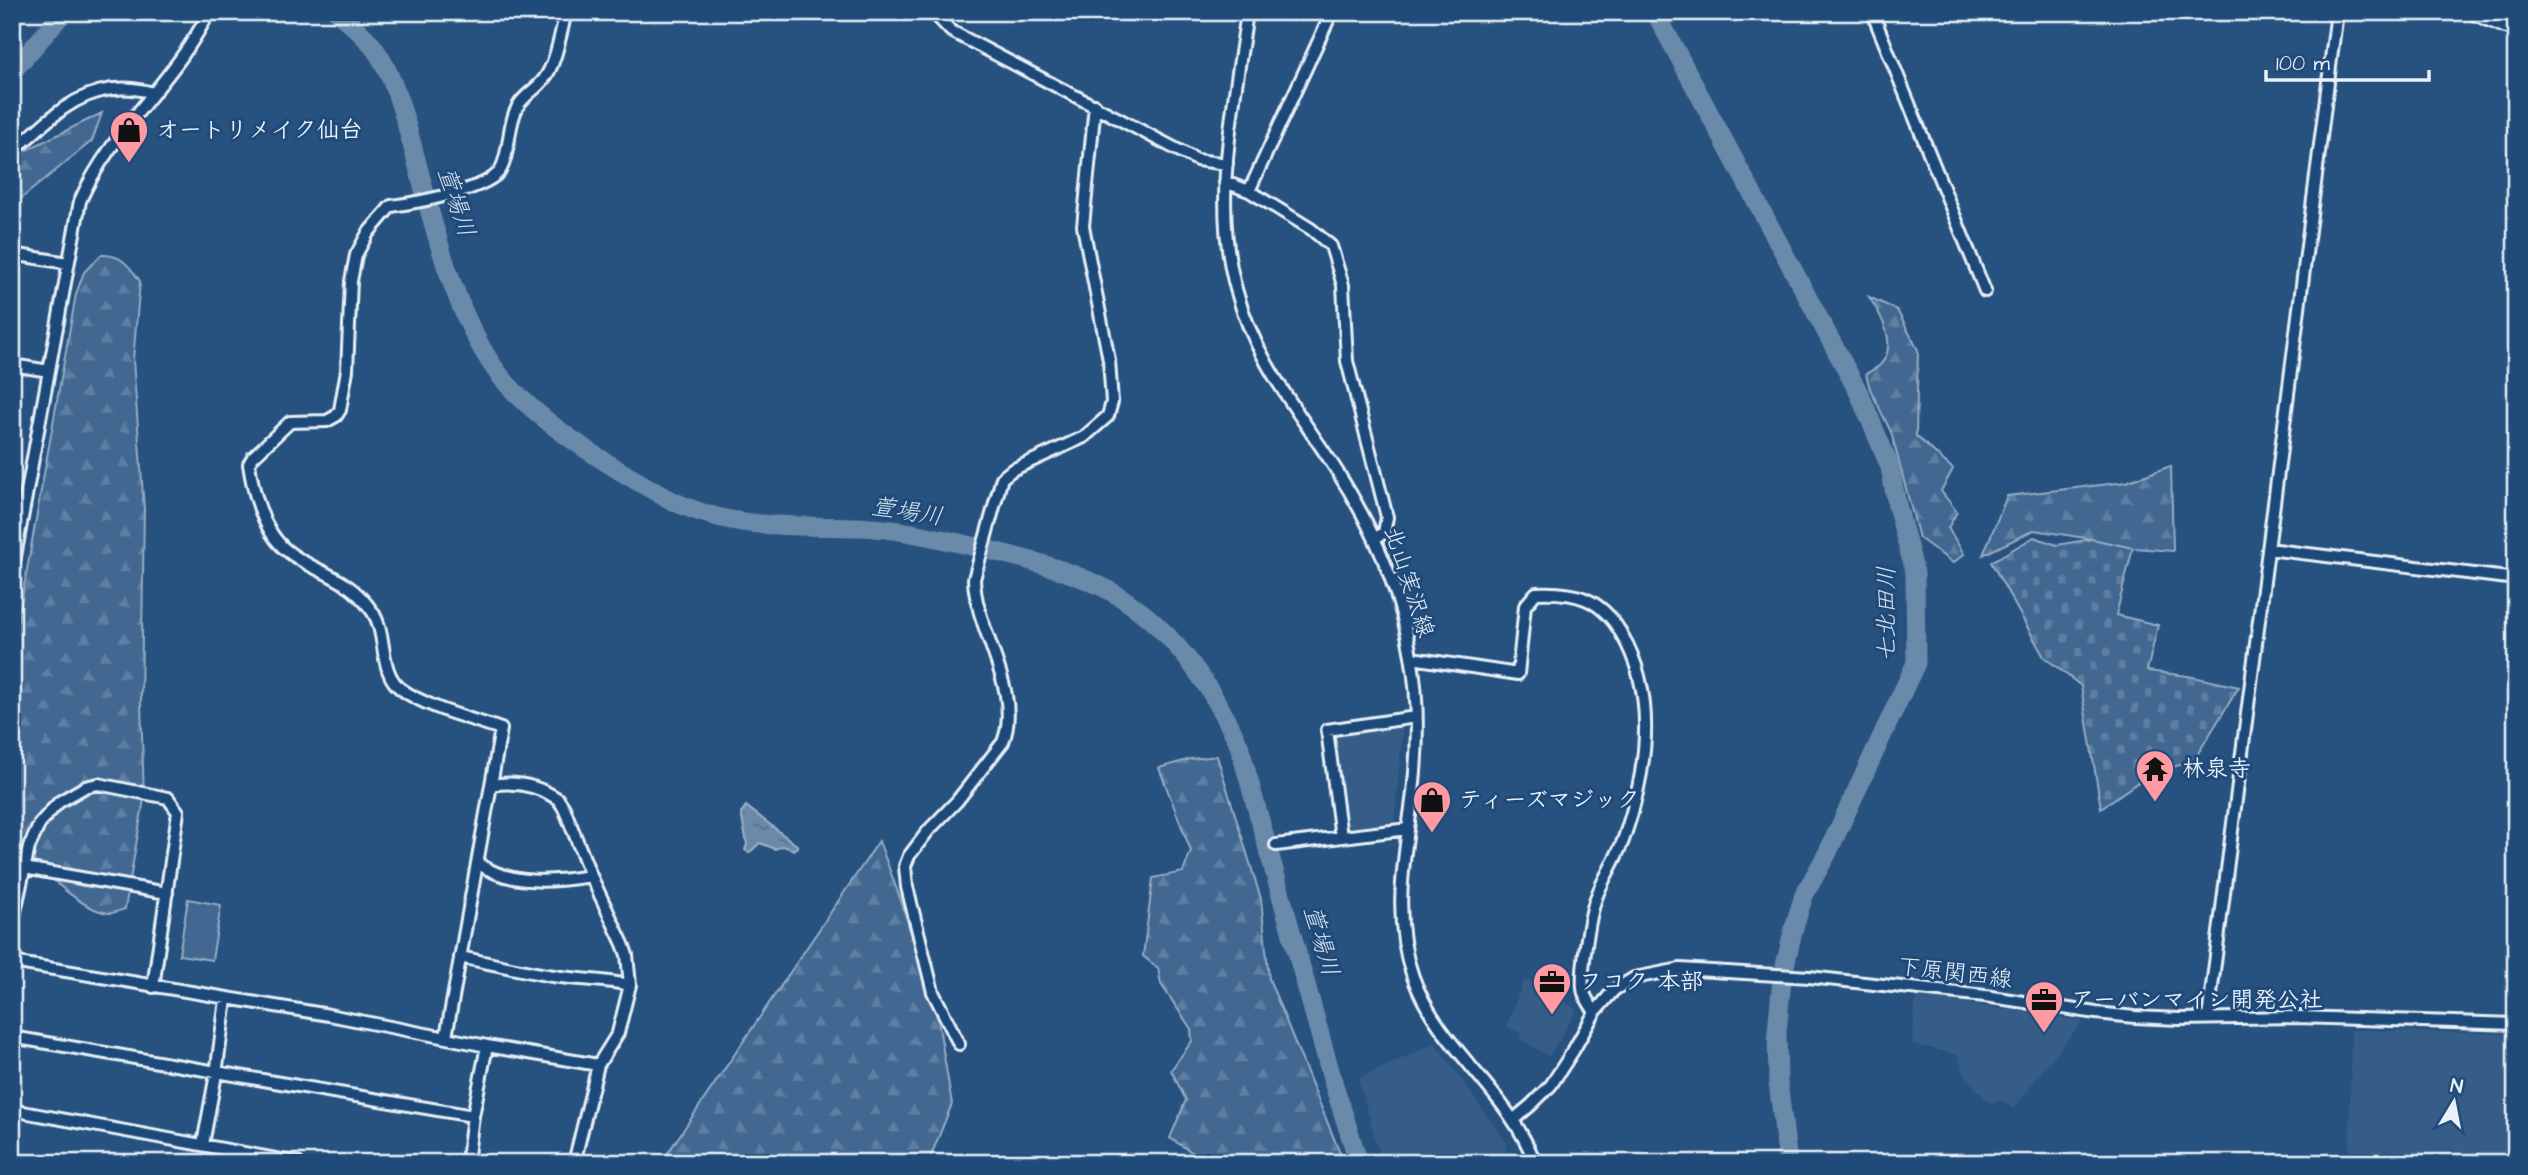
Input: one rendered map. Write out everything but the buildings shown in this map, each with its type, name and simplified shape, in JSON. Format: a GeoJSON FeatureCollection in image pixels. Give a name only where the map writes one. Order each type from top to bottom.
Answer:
{"type":"FeatureCollection","features":[{"type":"Feature","properties":{"kind":"main road"},"geometry":{"type":"LineString","coordinates":[[2473,12],[2516,30]]}},
{"type":"Feature","properties":{"kind":"street"},"geometry":{"type":"LineString","coordinates":[[12,573],[17,520],[49,371],[80,201],[113,143],[181,60],[209,12]]}},
{"type":"Feature","properties":{"kind":"street"},"geometry":{"type":"LineString","coordinates":[[446,1037],[500,729],[442,708],[399,688],[388,671],[379,622],[361,597],[337,577],[287,551],[273,538],[252,483],[249,464],[290,422],[327,421],[336,416],[340,410],[347,370],[351,281],[356,255],[368,233],[391,206],[473,188],[501,169],[513,117],[519,103],[545,78],[566,12]]}},
{"type":"Feature","properties":{"kind":"street"},"geometry":{"type":"LineString","coordinates":[[933,12],[951,32],[1197,160],[1227,164]]}},
{"type":"Feature","properties":{"kind":"street","name":"北山実沢線"},"geometry":{"type":"LineString","coordinates":[[1247,12],[1225,182],[1224,213],[1236,290],[1248,326],[1286,398],[1334,466],[1375,538],[1404,622],[1412,658],[1416,717],[1414,778],[1401,882],[1401,921],[1407,958],[1415,981],[1434,1017],[1499,1098],[1535,1163]]}},
{"type":"Feature","properties":{"kind":"street"},"geometry":{"type":"LineString","coordinates":[[1249,191],[1332,12]]}},
{"type":"Feature","properties":{"kind":"street"},"geometry":{"type":"LineString","coordinates":[[1872,12],[1985,291]]}},
{"type":"Feature","properties":{"kind":"street"},"geometry":{"type":"LineString","coordinates":[[2208,1018],[2337,12]]}},
{"type":"Feature","properties":{"kind":"street"},"geometry":{"type":"LineString","coordinates":[[12,150],[75,100],[118,88],[130,87],[153,93]]}},
{"type":"Feature","properties":{"kind":"street"},"geometry":{"type":"LineString","coordinates":[[958,1044],[933,992],[907,887],[905,866],[909,856],[928,831],[957,801],[1003,742],[1007,733],[1005,697],[993,649],[974,595],[974,579],[1002,478],[1012,470],[1084,437],[1108,415],[1112,402],[1109,360],[1083,226],[1094,105]]}},
{"type":"Feature","properties":{"kind":"street"},"geometry":{"type":"LineString","coordinates":[[1225,182],[1249,191],[1311,229],[1331,246],[1343,285],[1347,360],[1387,517],[1384,533],[1375,538]]}},
{"type":"Feature","properties":{"kind":"street"},"geometry":{"type":"LineString","coordinates":[[12,254],[68,263]]}},
{"type":"Feature","properties":{"kind":"street"},"geometry":{"type":"LineString","coordinates":[[12,365],[49,371]]}},
{"type":"Feature","properties":{"kind":"street"},"geometry":{"type":"LineString","coordinates":[[2268,549],[2516,579]]}},
{"type":"Feature","properties":{"kind":"street"},"geometry":{"type":"LineString","coordinates":[[1412,658],[1518,674],[1525,606],[1536,593],[1555,592],[1575,594],[1595,604],[1614,621],[1633,652],[1645,713],[1646,749],[1625,836],[1596,898],[1590,923],[1583,975],[1584,992],[1595,1012],[1551,1085],[1513,1120]]}},
{"type":"Feature","properties":{"kind":"street"},"geometry":{"type":"LineString","coordinates":[[1341,837],[1327,730],[1416,717]]}},
{"type":"Feature","properties":{"kind":"street"},"geometry":{"type":"LineString","coordinates":[[492,785],[509,782],[545,791],[558,799],[627,955],[630,985],[618,1033],[598,1065],[574,1163]]}},
{"type":"Feature","properties":{"kind":"street"},"geometry":{"type":"LineString","coordinates":[[12,926],[29,847],[40,823],[60,802],[73,792],[98,784],[159,794],[168,798],[178,812],[153,987]]}},
{"type":"Feature","properties":{"kind":"street"},"geometry":{"type":"LineString","coordinates":[[1276,845],[1408,829]]}},
{"type":"Feature","properties":{"kind":"street"},"geometry":{"type":"LineString","coordinates":[[478,863],[489,872],[510,878],[551,881],[591,876]]}},
{"type":"Feature","properties":{"kind":"street"},"geometry":{"type":"LineString","coordinates":[[24,868],[167,893]]}},
{"type":"Feature","properties":{"kind":"street"},"geometry":{"type":"LineString","coordinates":[[460,957],[547,975],[606,979],[630,985]]}},
{"type":"Feature","properties":{"kind":"street"},"geometry":{"type":"LineString","coordinates":[[12,962],[226,1000],[329,1015],[598,1065]]}},
{"type":"Feature","properties":{"kind":"street","name":"下原関西線"},"geometry":{"type":"LineString","coordinates":[[1595,1012],[1614,990],[1634,978],[1681,969],[1809,977],[1985,996],[2146,1018],[2298,1017],[2516,1024]]}},
{"type":"Feature","properties":{"kind":"street"},"geometry":{"type":"LineString","coordinates":[[203,1144],[226,1000]]}},
{"type":"Feature","properties":{"kind":"street"},"geometry":{"type":"LineString","coordinates":[[12,1037],[473,1116]]}},
{"type":"Feature","properties":{"kind":"street"},"geometry":{"type":"LineString","coordinates":[[467,1163],[487,1046]]}},
{"type":"Feature","properties":{"kind":"street"},"geometry":{"type":"LineString","coordinates":[[12,1110],[203,1144],[260,1159],[298,1163]]}},
{"type":"Feature","properties":{"kind":"shaded area"},"geometry":{"type":"Polygon","coordinates":[[[1403,725],[1394,825],[1344,834],[1333,733],[1403,725]]]}},
{"type":"Feature","properties":{"kind":"shaded area"},"geometry":{"type":"Polygon","coordinates":[[[1524,980],[1544,987],[1577,1010],[1549,1057],[1519,1038],[1520,1033],[1506,1027],[1524,980]]]}},
{"type":"Feature","properties":{"kind":"shaded area"},"geometry":{"type":"Polygon","coordinates":[[[1916,996],[2083,1021],[2014,1109],[2001,1100],[1989,1103],[1966,1078],[1958,1055],[1912,1044],[1916,996]]]}},
{"type":"Feature","properties":{"kind":"shaded area"},"geometry":{"type":"Polygon","coordinates":[[[2351,1030],[2516,1034],[2511,1163],[2349,1163],[2351,1030]]]}},
{"type":"Feature","properties":{"kind":"shaded area"},"geometry":{"type":"Polygon","coordinates":[[[1435,1043],[1507,1143],[1504,1163],[1382,1163],[1358,1079],[1435,1043]]]}},
{"type":"Feature","properties":{"kind":"green space"},"geometry":{"type":"Polygon","coordinates":[[[102,113],[92,141],[12,206],[12,157],[102,113]]]}},
{"type":"Feature","properties":{"kind":"green space"},"geometry":{"type":"Polygon","coordinates":[[[101,255],[120,259],[140,281],[133,360],[144,509],[141,702],[144,799],[125,909],[111,913],[97,910],[70,894],[12,839],[12,654],[76,294],[84,272],[101,255]]]}},
{"type":"Feature","properties":{"kind":"green space"},"geometry":{"type":"Polygon","coordinates":[[[1869,297],[1897,310],[1918,350],[1916,436],[1953,469],[1941,491],[1957,512],[1948,528],[1964,554],[1953,563],[1919,538],[1891,432],[1870,389],[1866,374],[1880,365],[1888,348],[1888,339],[1883,321],[1869,297]]]}},
{"type":"Feature","properties":{"kind":"green space"},"geometry":{"type":"Polygon","coordinates":[[[2171,466],[2173,551],[2121,547],[2092,539],[2034,530],[1983,555],[2007,496],[2126,482],[2171,466]]]}},
{"type":"Feature","properties":{"kind":"green space"},"geometry":{"type":"Polygon","coordinates":[[[2034,537],[2057,545],[2092,539],[2133,548],[2116,615],[2158,625],[2147,671],[2239,687],[2194,760],[2147,776],[2101,808],[2081,686],[2044,657],[1991,562],[2034,537]]]}},
{"type":"Feature","properties":{"kind":"green space"},"geometry":{"type":"Polygon","coordinates":[[[1217,756],[1261,899],[1269,979],[1344,1163],[1209,1163],[1170,1138],[1186,1100],[1171,1070],[1192,1041],[1191,1029],[1161,984],[1158,968],[1143,956],[1153,878],[1183,872],[1191,851],[1159,768],[1191,759],[1217,756]]]}},
{"type":"Feature","properties":{"kind":"green space"},"geometry":{"type":"Polygon","coordinates":[[[879,841],[900,898],[938,1020],[952,1104],[928,1163],[661,1163],[879,841]]]}},
{"type":"Feature","properties":{"kind":"green space"},"geometry":{"type":"Polygon","coordinates":[[[188,899],[221,905],[212,960],[179,955],[188,899]]]}},
{"type":"Feature","properties":{"kind":"water"},"geometry":{"type":"Polygon","coordinates":[[[746,806],[798,846],[794,850],[783,846],[775,849],[760,843],[749,853],[745,850],[747,844],[741,813],[746,806]]]}},
{"type":"Feature","properties":{"kind":"waterway","name":"萱場川"},"geometry":{"type":"LineString","coordinates":[[12,72],[64,12]]}},
{"type":"Feature","properties":{"kind":"waterway","name":"萱場川"},"geometry":{"type":"LineString","coordinates":[[337,12],[370,43],[382,59],[395,89],[448,272],[469,324],[495,369],[510,387],[550,423],[642,484],[687,507],[711,515],[758,524],[902,531],[1046,565],[1087,580],[1137,608],[1178,648],[1212,695],[1239,745],[1334,1085],[1359,1163]]}},
{"type":"Feature","properties":{"kind":"waterway","name":"七北田川"},"geometry":{"type":"LineString","coordinates":[[1655,12],[1860,395],[1890,467],[1915,573],[1916,663],[1827,854],[1804,895],[1782,979],[1777,1032],[1778,1082],[1788,1163]]}},
{"type":"Feature","properties":{"kind":"place","name":"オートリメイク仙台"},"geometry":{"type":"Point","coordinates":[129,164]}},
{"type":"Feature","properties":{"kind":"place","name":"林泉寺"},"geometry":{"type":"Point","coordinates":[2155,803]}},
{"type":"Feature","properties":{"kind":"place","name":"ティーズマジック"},"geometry":{"type":"Point","coordinates":[1432,834]}},
{"type":"Feature","properties":{"kind":"place","name":"フコク 本部"},"geometry":{"type":"Point","coordinates":[1552,1016]}},
{"type":"Feature","properties":{"kind":"place","name":"アーバンマイン開発公社"},"geometry":{"type":"Point","coordinates":[2044,1034]}}]}
